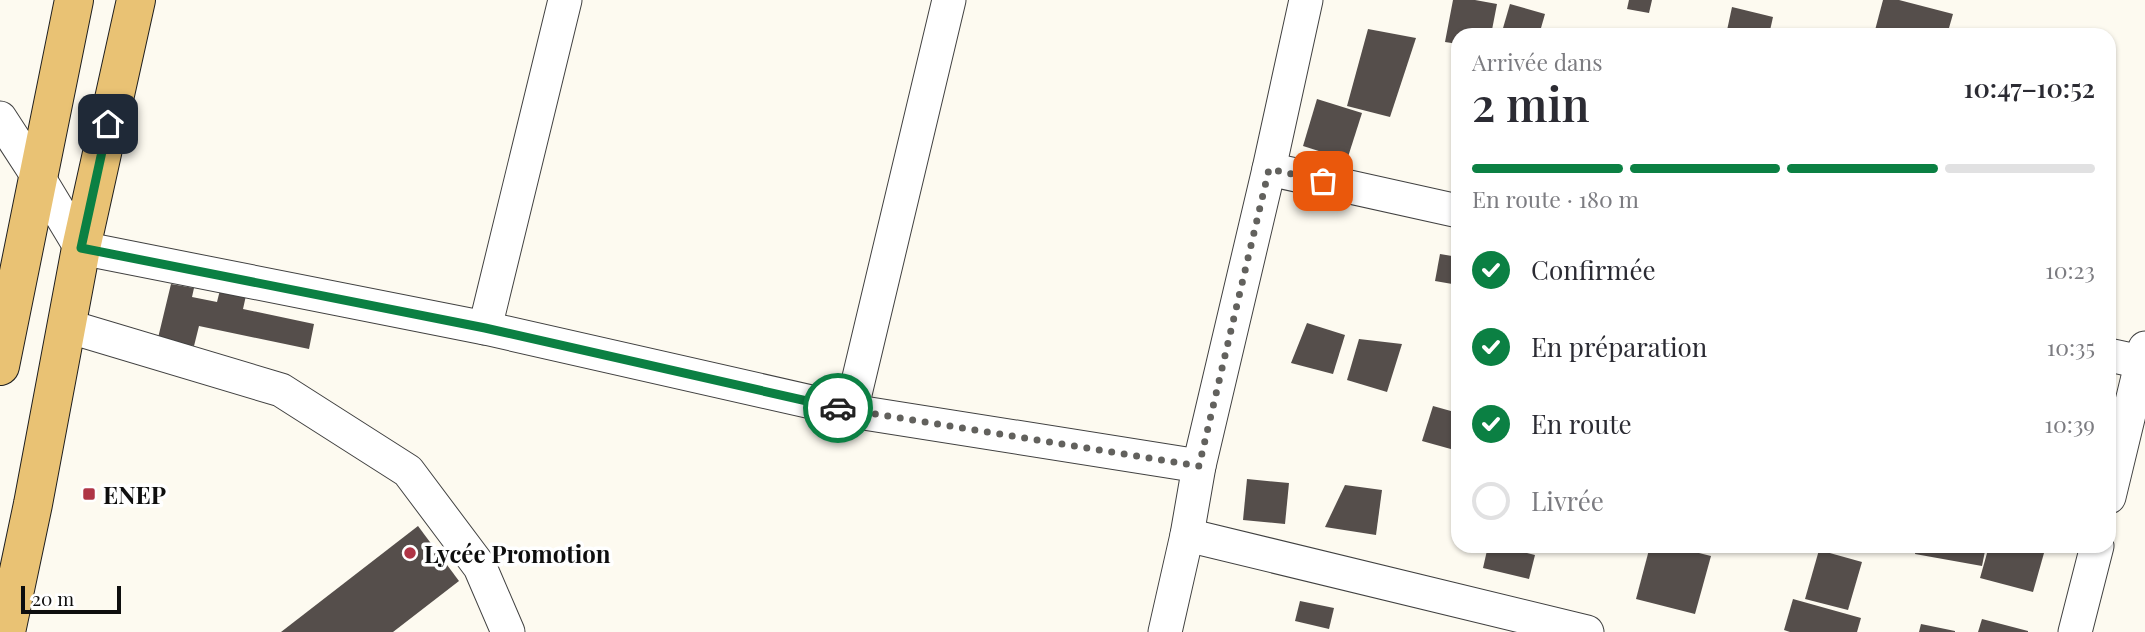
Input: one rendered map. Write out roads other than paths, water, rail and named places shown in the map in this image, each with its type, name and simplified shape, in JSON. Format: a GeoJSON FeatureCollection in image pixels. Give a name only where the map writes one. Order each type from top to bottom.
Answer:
{"type":"FeatureCollection","features":[{"type":"Feature","properties":{"kind":"main road"},"geometry":{"type":"LineString","coordinates":[[0,366],[74,0]]}},
{"type":"Feature","properties":{"kind":"main road"},"geometry":{"type":"LineString","coordinates":[[6,632],[81,248],[136,0]]}},
{"type":"Feature","properties":{"kind":"street"},"geometry":{"type":"LineString","coordinates":[[485,328],[565,0]]}},
{"type":"Feature","properties":{"kind":"street"},"geometry":{"type":"LineString","coordinates":[[851,411],[949,0]]}},
{"type":"Feature","properties":{"kind":"street"},"geometry":{"type":"LineString","coordinates":[[1165,632],[1187,536],[1199,466],[1306,0]]}},
{"type":"Feature","properties":{"kind":"street"},"geometry":{"type":"LineString","coordinates":[[0,118],[81,248],[485,328],[851,411],[1199,466]]}},
{"type":"Feature","properties":{"kind":"street"},"geometry":{"type":"LineString","coordinates":[[1269,169],[1451,209]]}},
{"type":"Feature","properties":{"kind":"street"},"geometry":{"type":"LineString","coordinates":[[67,326],[281,390],[408,471],[481,568],[508,632]]}},
{"type":"Feature","properties":{"kind":"street"},"geometry":{"type":"LineString","coordinates":[[2116,356],[2144,358],[2116,469]]}},
{"type":"Feature","properties":{"kind":"street"},"geometry":{"type":"LineString","coordinates":[[1187,536],[1587,632]]}},
{"type":"Feature","properties":{"kind":"street"},"geometry":{"type":"LineString","coordinates":[[2075,632],[2095,553]]}},
{"type":"Feature","properties":{"kind":"place","name":"ENEP"},"geometry":{"type":"Point","coordinates":[89,494]}},
{"type":"Feature","properties":{"kind":"place","name":"Lycée Promotion"},"geometry":{"type":"Point","coordinates":[410,553]}}]}
